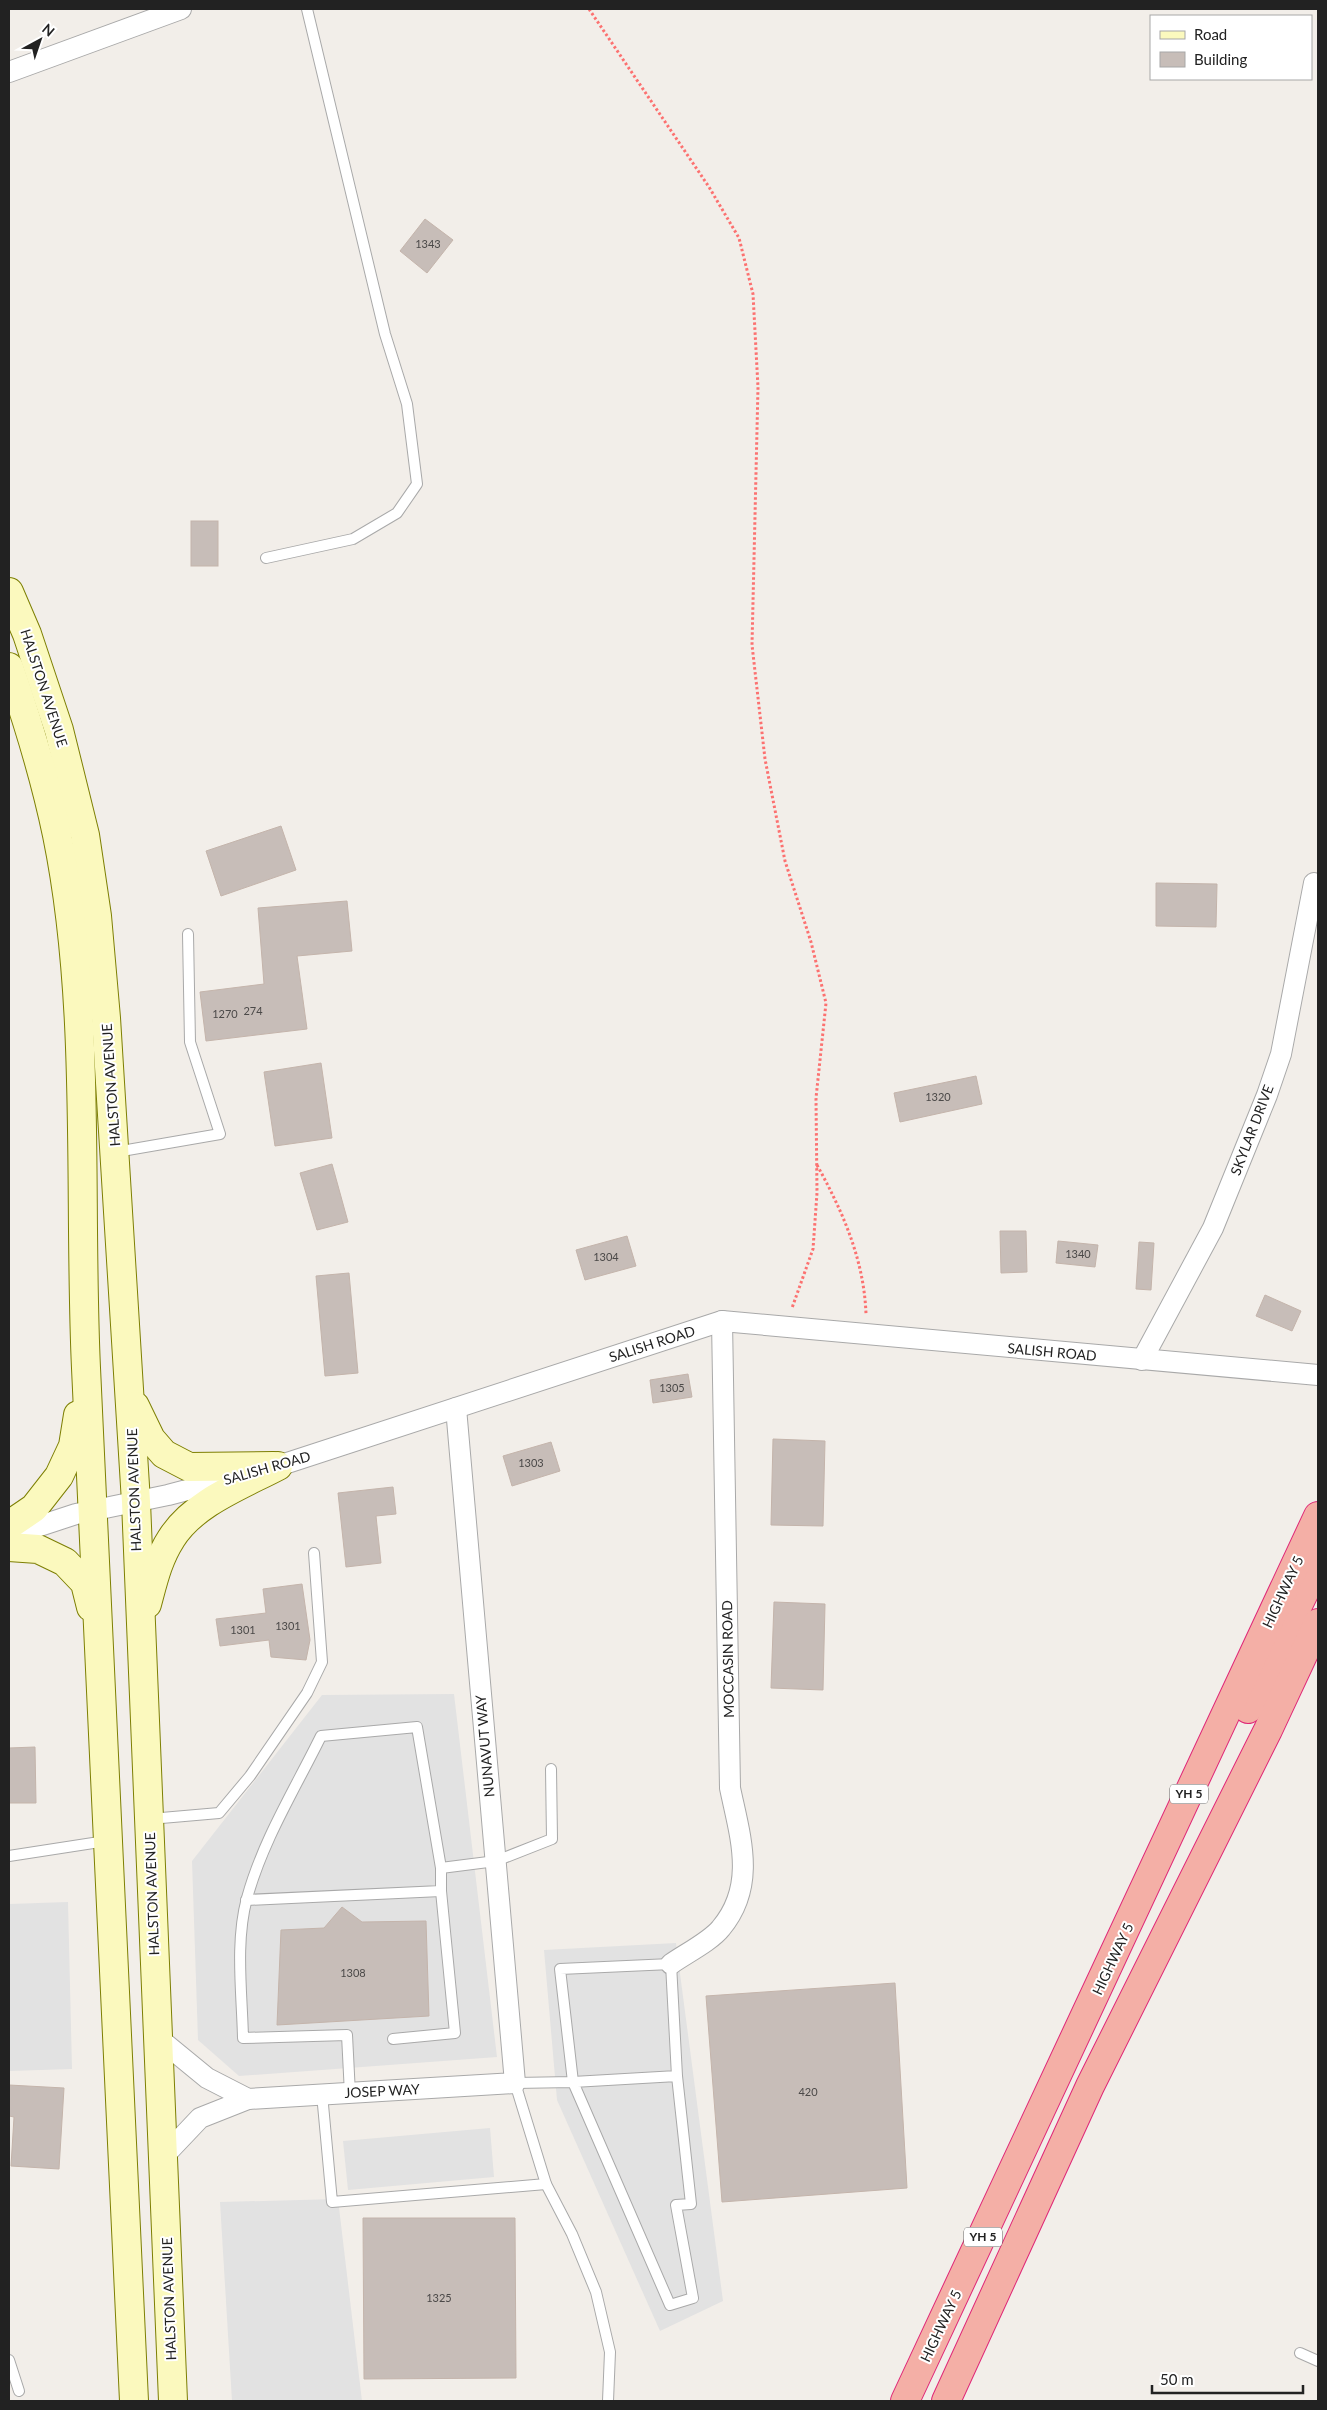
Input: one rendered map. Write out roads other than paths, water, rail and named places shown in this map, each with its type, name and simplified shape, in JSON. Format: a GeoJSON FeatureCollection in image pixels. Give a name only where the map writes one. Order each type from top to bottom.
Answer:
{"type":"FeatureCollection","features":[{"type":"Feature","properties":{"kind":"highway","name":"HIGHWAY 5"},"geometry":{"type":"LineString","coordinates":[[906,2401],[1318,1516]]}},
{"type":"Feature","properties":{"kind":"highway"},"geometry":{"type":"LineString","coordinates":[[1218,1732],[1246,1712],[1318,1564]]}},
{"type":"Feature","properties":{"kind":"highway","name":"YH 5"},"geometry":{"type":"LineString","coordinates":[[946,2401],[1090,2086],[1268,1730],[1318,1623]]}},
{"type":"Feature","properties":{"kind":"main road","name":"HALSTON AVENUE"},"geometry":{"type":"LineString","coordinates":[[9,592],[27,634],[60,730],[85,835],[100,953],[116,1152],[136,1502],[173,2401]]}},
{"type":"Feature","properties":{"kind":"main road","name":"HALSTON AVENUE"},"geometry":{"type":"LineString","coordinates":[[9,667],[34,739],[57,836],[70,920],[78,1023],[86,1359],[92,1511],[134,2401]]}},
{"type":"Feature","properties":{"kind":"main road"},"geometry":{"type":"LineString","coordinates":[[9,1525],[34,1508],[59,1476],[73,1446],[86,1359]]}},
{"type":"Feature","properties":{"kind":"main road"},"geometry":{"type":"LineString","coordinates":[[130,1395],[151,1439],[164,1454],[189,1467],[278,1466]]}},
{"type":"Feature","properties":{"kind":"main road"},"geometry":{"type":"LineString","coordinates":[[140,1626],[158,1563],[172,1538],[199,1509],[278,1466]]}},
{"type":"Feature","properties":{"kind":"main road"},"geometry":{"type":"LineString","coordinates":[[9,1547],[38,1549],[65,1562],[85,1583],[98,1642]]}},
{"type":"Feature","properties":{"kind":"street"},"geometry":{"type":"LineString","coordinates":[[9,72],[181,9]]}},
{"type":"Feature","properties":{"kind":"street","name":"SKYLAR DRIVE"},"geometry":{"type":"LineString","coordinates":[[1142,1360],[1213,1228],[1267,1095],[1281,1054],[1314,883]]}},
{"type":"Feature","properties":{"kind":"street","name":"SALISH ROAD"},"geometry":{"type":"LineString","coordinates":[[9,1536],[92,1511],[136,1502],[278,1466],[722,1321],[1318,1375]]}},
{"type":"Feature","properties":{"kind":"street","name":"MOCCASIN ROAD"},"geometry":{"type":"LineString","coordinates":[[671,1964],[720,1929],[739,1901],[744,1861],[730,1788],[722,1321]]}},
{"type":"Feature","properties":{"kind":"street","name":"NUNAVUT WAY"},"geometry":{"type":"LineString","coordinates":[[456,1408],[516,2083]]}},
{"type":"Feature","properties":{"kind":"street","name":"JOSEP WAY"},"geometry":{"type":"LineString","coordinates":[[158,2037],[207,2078],[248,2098]]}},
{"type":"Feature","properties":{"kind":"street","name":"JOSEP WAY"},"geometry":{"type":"LineString","coordinates":[[163,2157],[200,2118],[248,2098],[350,2094],[516,2083]]}},
{"type":"Feature","properties":{"kind":"lane"},"geometry":{"type":"LineString","coordinates":[[266,558],[353,539],[397,513],[417,484],[407,404],[385,334],[307,9]]}},
{"type":"Feature","properties":{"kind":"lane"},"geometry":{"type":"LineString","coordinates":[[116,1152],[220,1134],[190,1042],[188,934]]}},
{"type":"Feature","properties":{"kind":"lane"},"geometry":{"type":"LineString","coordinates":[[149,1819],[219,1812],[244,1783],[307,1693],[322,1662],[314,1553]]}},
{"type":"Feature","properties":{"kind":"lane"},"geometry":{"type":"LineString","coordinates":[[350,2094],[347,2035],[243,2038],[241,1945],[246,1900],[265,1844],[321,1736],[417,1727],[441,1868],[441,1892],[455,2033],[393,2039]]}},
{"type":"Feature","properties":{"kind":"lane"},"geometry":{"type":"LineString","coordinates":[[441,1868],[496,1862],[552,1839],[551,1769]]}},
{"type":"Feature","properties":{"kind":"lane"},"geometry":{"type":"LineString","coordinates":[[9,1856],[108,1840]]}},
{"type":"Feature","properties":{"kind":"lane"},"geometry":{"type":"LineString","coordinates":[[246,1900],[441,1892]]}},
{"type":"Feature","properties":{"kind":"lane"},"geometry":{"type":"LineString","coordinates":[[671,1964],[677,2076],[691,2204],[676,2205],[693,2298],[670,2305],[573,2082],[560,1969],[671,1964]]}},
{"type":"Feature","properties":{"kind":"lane"},"geometry":{"type":"LineString","coordinates":[[608,2401],[610,2352],[596,2292],[572,2234],[546,2184],[516,2083],[677,2076]]}},
{"type":"Feature","properties":{"kind":"lane"},"geometry":{"type":"LineString","coordinates":[[322,2094],[332,2202],[546,2184]]}},
{"type":"Feature","properties":{"kind":"lane"},"geometry":{"type":"LineString","coordinates":[[1300,2353],[1318,2361]]}},
{"type":"Feature","properties":{"kind":"lane"},"geometry":{"type":"LineString","coordinates":[[9,2360],[19,2391]]}}]}
